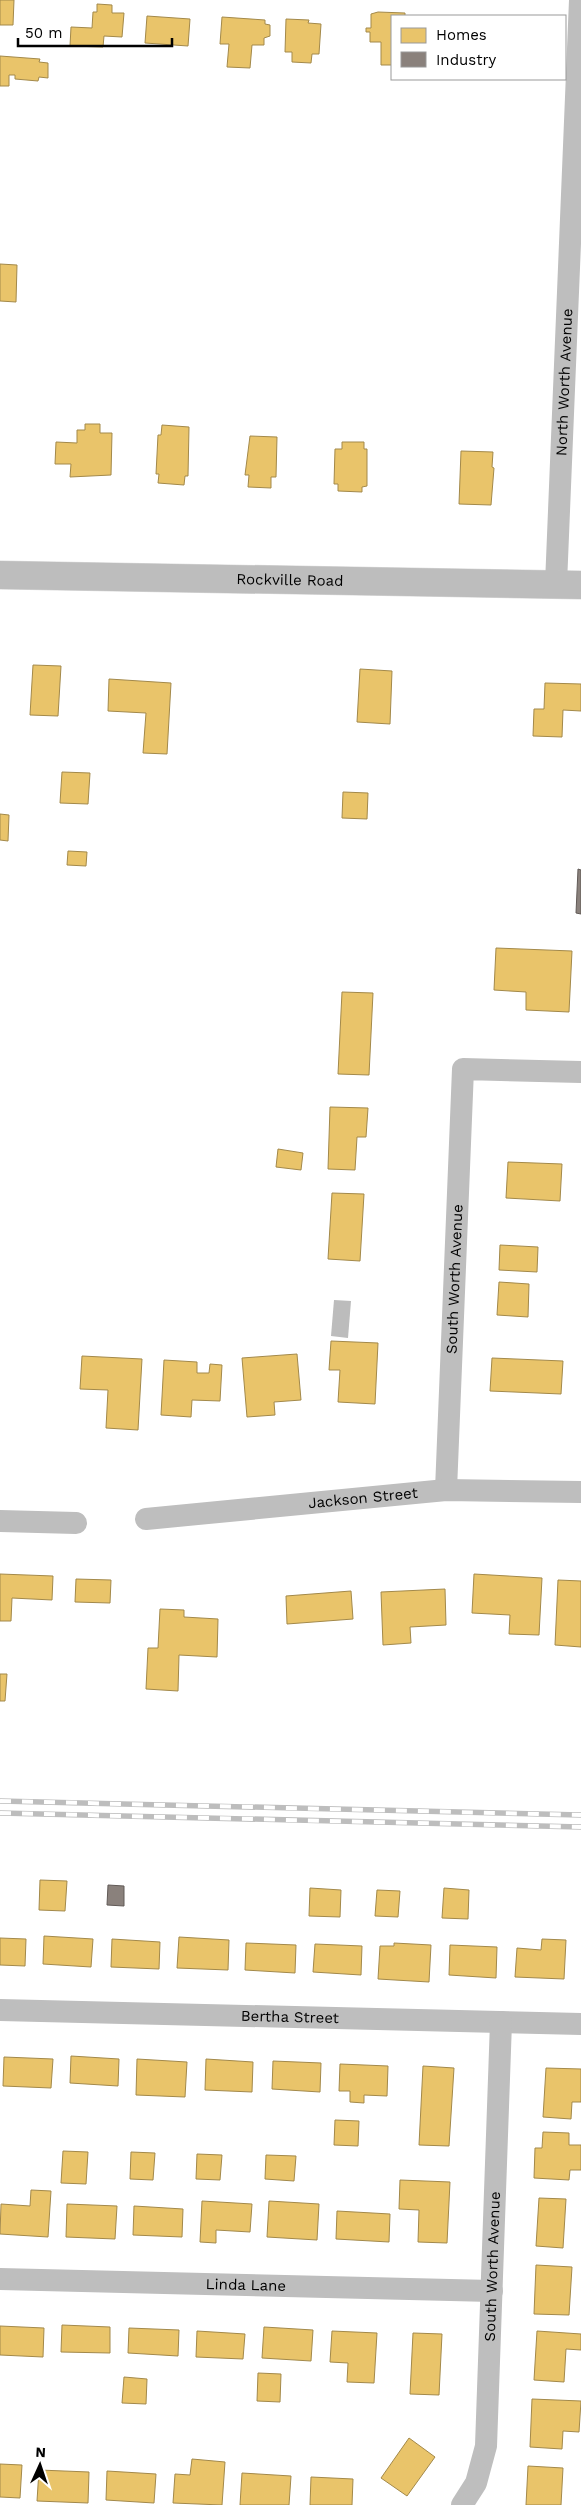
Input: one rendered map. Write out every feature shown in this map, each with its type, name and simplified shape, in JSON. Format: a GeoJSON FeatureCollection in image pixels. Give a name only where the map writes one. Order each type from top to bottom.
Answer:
{"type":"FeatureCollection","features":[{"type":"Feature","properties":{"kind":"main road","name":"Rockville Road"},"geometry":{"type":"LineString","coordinates":[[0,574],[568,585]]}},
{"type":"Feature","properties":{"kind":"street","name":"North Worth Avenue"},"geometry":{"type":"LineString","coordinates":[[568,585],[580,0]]}},
{"type":"Feature","properties":{"kind":"street","name":"South Worth Avenue"},"geometry":{"type":"LineString","coordinates":[[446,1490],[463,1070],[581,1072]]}},
{"type":"Feature","properties":{"kind":"street","name":"Jackson Street"},"geometry":{"type":"LineString","coordinates":[[146,1519],[446,1490],[581,1492]]}},
{"type":"Feature","properties":{"kind":"street"},"geometry":{"type":"LineString","coordinates":[[0,1521],[76,1523]]}},
{"type":"Feature","properties":{"kind":"street","name":"Bertha Street"},"geometry":{"type":"LineString","coordinates":[[0,2010],[581,2024]]}},
{"type":"Feature","properties":{"kind":"street","name":"South Worth Avenue"},"geometry":{"type":"LineString","coordinates":[[462,2505],[476,2483],[486,2446],[501,2022]]}},
{"type":"Feature","properties":{"kind":"street","name":"Linda Lane"},"geometry":{"type":"LineString","coordinates":[[0,2279],[492,2291]]}},
{"type":"Feature","properties":{"kind":"shaded area"},"geometry":{"type":"Polygon","coordinates":[[[334,1300],[351,1301],[348,1338],[331,1336],[334,1300]]]}},
{"type":"Feature","properties":{"kind":"building: Homes"},"geometry":{"type":"Polygon","coordinates":[[[0,0],[14,0],[13,25],[0,25],[0,0]]]}},
{"type":"Feature","properties":{"kind":"building: Homes"},"geometry":{"type":"Polygon","coordinates":[[[97,4],[112,5],[112,13],[124,13],[122,37],[104,36],[103,47],[70,46],[71,27],[92,28],[93,12],[97,12],[97,4]]]}},
{"type":"Feature","properties":{"kind":"building: Homes"},"geometry":{"type":"Polygon","coordinates":[[[378,12],[405,13],[405,15],[391,15],[391,65],[381,65],[381,42],[370,42],[370,32],[366,32],[366,28],[371,28],[371,14],[378,12]]]}},
{"type":"Feature","properties":{"kind":"building: Homes"},"geometry":{"type":"Polygon","coordinates":[[[147,16],[190,19],[188,46],[145,43],[147,16]]]}},
{"type":"Feature","properties":{"kind":"building: Homes"},"geometry":{"type":"Polygon","coordinates":[[[222,17],[265,20],[265,24],[270,25],[270,36],[264,38],[264,45],[252,45],[250,68],[227,67],[229,44],[220,44],[222,17]]]}},
{"type":"Feature","properties":{"kind":"building: Homes"},"geometry":{"type":"Polygon","coordinates":[[[286,19],[309,20],[308,23],[321,24],[319,54],[312,54],[311,63],[292,62],[292,52],[285,52],[286,19]]]}},
{"type":"Feature","properties":{"kind":"building: Homes"},"geometry":{"type":"Polygon","coordinates":[[[0,56],[40,59],[39,62],[48,63],[48,78],[39,77],[38,81],[15,79],[15,75],[9,75],[9,86],[0,86],[0,56]]]}},
{"type":"Feature","properties":{"kind":"building: Homes"},"geometry":{"type":"Polygon","coordinates":[[[0,264],[17,265],[16,302],[0,301],[0,264]]]}},
{"type":"Feature","properties":{"kind":"building: Homes"},"geometry":{"type":"Polygon","coordinates":[[[85,424],[100,424],[100,433],[112,433],[111,475],[70,477],[71,464],[55,464],[56,442],[77,443],[77,430],[85,430],[85,424]]]}},
{"type":"Feature","properties":{"kind":"building: Homes"},"geometry":{"type":"Polygon","coordinates":[[[162,425],[189,427],[188,476],[185,476],[184,485],[158,483],[159,474],[156,474],[158,435],[161,435],[162,425]]]}},
{"type":"Feature","properties":{"kind":"building: Homes"},"geometry":{"type":"Polygon","coordinates":[[[250,436],[277,437],[276,477],[271,477],[271,488],[248,487],[249,475],[245,475],[250,436]]]}},
{"type":"Feature","properties":{"kind":"building: Homes"},"geometry":{"type":"Polygon","coordinates":[[[342,442],[364,442],[364,449],[367,449],[367,486],[362,487],[362,492],[338,491],[338,484],[334,484],[335,449],[342,449],[342,442]]]}},
{"type":"Feature","properties":{"kind":"building: Homes"},"geometry":{"type":"Polygon","coordinates":[[[461,451],[493,452],[492,467],[494,468],[491,505],[459,504],[461,451]]]}},
{"type":"Feature","properties":{"kind":"building: Homes"},"geometry":{"type":"Polygon","coordinates":[[[33,665],[61,666],[58,716],[30,715],[33,665]]]}},
{"type":"Feature","properties":{"kind":"building: Homes"},"geometry":{"type":"Polygon","coordinates":[[[360,669],[392,671],[390,724],[357,722],[360,669]]]}},
{"type":"Feature","properties":{"kind":"building: Homes"},"geometry":{"type":"Polygon","coordinates":[[[109,679],[171,683],[167,754],[143,753],[146,713],[108,711],[109,679]]]}},
{"type":"Feature","properties":{"kind":"building: Homes"},"geometry":{"type":"Polygon","coordinates":[[[545,683],[581,684],[581,711],[563,710],[562,737],[533,736],[534,709],[544,709],[545,683]]]}},
{"type":"Feature","properties":{"kind":"building: Homes"},"geometry":{"type":"Polygon","coordinates":[[[62,772],[90,773],[88,804],[60,803],[62,772]]]}},
{"type":"Feature","properties":{"kind":"building: Homes"},"geometry":{"type":"Polygon","coordinates":[[[343,792],[368,793],[367,819],[342,818],[343,792]]]}},
{"type":"Feature","properties":{"kind":"building: Homes"},"geometry":{"type":"Polygon","coordinates":[[[0,814],[9,815],[8,841],[0,840],[0,814]]]}},
{"type":"Feature","properties":{"kind":"building: Homes"},"geometry":{"type":"Polygon","coordinates":[[[68,851],[87,852],[86,866],[67,865],[68,851]]]}},
{"type":"Feature","properties":{"kind":"building: Homes"},"geometry":{"type":"Polygon","coordinates":[[[496,948],[572,951],[569,1012],[526,1010],[526,992],[494,990],[496,948]]]}},
{"type":"Feature","properties":{"kind":"building: Homes"},"geometry":{"type":"Polygon","coordinates":[[[342,992],[373,993],[369,1075],[338,1074],[342,992]]]}},
{"type":"Feature","properties":{"kind":"building: Homes"},"geometry":{"type":"Polygon","coordinates":[[[330,1107],[368,1108],[366,1137],[357,1137],[355,1170],[328,1169],[330,1107]]]}},
{"type":"Feature","properties":{"kind":"building: Homes"},"geometry":{"type":"Polygon","coordinates":[[[278,1149],[303,1153],[301,1170],[276,1167],[278,1149]]]}},
{"type":"Feature","properties":{"kind":"building: Homes"},"geometry":{"type":"Polygon","coordinates":[[[508,1162],[562,1164],[560,1201],[506,1198],[508,1162]]]}},
{"type":"Feature","properties":{"kind":"building: Homes"},"geometry":{"type":"Polygon","coordinates":[[[332,1193],[364,1194],[360,1261],[328,1259],[332,1193]]]}},
{"type":"Feature","properties":{"kind":"building: Homes"},"geometry":{"type":"Polygon","coordinates":[[[500,1245],[538,1247],[537,1272],[499,1270],[500,1245]]]}},
{"type":"Feature","properties":{"kind":"building: Homes"},"geometry":{"type":"Polygon","coordinates":[[[499,1282],[529,1284],[528,1317],[497,1315],[499,1282]]]}},
{"type":"Feature","properties":{"kind":"building: Homes"},"geometry":{"type":"Polygon","coordinates":[[[331,1341],[378,1343],[375,1404],[338,1402],[340,1370],[329,1370],[331,1341]]]}},
{"type":"Feature","properties":{"kind":"building: Homes"},"geometry":{"type":"Polygon","coordinates":[[[297,1354],[301,1400],[274,1402],[275,1415],[247,1417],[242,1358],[297,1354]]]}},
{"type":"Feature","properties":{"kind":"building: Homes"},"geometry":{"type":"Polygon","coordinates":[[[82,1356],[142,1359],[138,1430],[106,1428],[108,1390],[80,1389],[82,1356]]]}},
{"type":"Feature","properties":{"kind":"building: Homes"},"geometry":{"type":"Polygon","coordinates":[[[492,1358],[563,1361],[561,1394],[490,1391],[492,1358]]]}},
{"type":"Feature","properties":{"kind":"building: Homes"},"geometry":{"type":"Polygon","coordinates":[[[164,1360],[197,1362],[197,1373],[209,1373],[210,1364],[222,1365],[220,1401],[192,1400],[191,1417],[161,1415],[164,1360]]]}},
{"type":"Feature","properties":{"kind":"building: Homes"},"geometry":{"type":"Polygon","coordinates":[[[0,1574],[53,1576],[52,1600],[12,1598],[11,1621],[0,1621],[0,1574]]]}},
{"type":"Feature","properties":{"kind":"building: Homes"},"geometry":{"type":"Polygon","coordinates":[[[474,1574],[542,1578],[539,1635],[509,1634],[510,1615],[472,1613],[474,1574]]]}},
{"type":"Feature","properties":{"kind":"building: Homes"},"geometry":{"type":"Polygon","coordinates":[[[76,1579],[111,1580],[110,1603],[75,1602],[76,1579]]]}},
{"type":"Feature","properties":{"kind":"building: Homes"},"geometry":{"type":"Polygon","coordinates":[[[558,1580],[581,1581],[581,1647],[555,1645],[558,1580]]]}},
{"type":"Feature","properties":{"kind":"building: Homes"},"geometry":{"type":"Polygon","coordinates":[[[445,1589],[446,1625],[410,1627],[411,1643],[383,1645],[381,1592],[445,1589]]]}},
{"type":"Feature","properties":{"kind":"building: Homes"},"geometry":{"type":"Polygon","coordinates":[[[351,1591],[353,1619],[287,1624],[286,1596],[351,1591]]]}},
{"type":"Feature","properties":{"kind":"building: Homes"},"geometry":{"type":"Polygon","coordinates":[[[160,1609],[184,1610],[184,1617],[218,1619],[217,1657],[179,1655],[178,1691],[146,1689],[148,1648],[158,1648],[160,1609]]]}},
{"type":"Feature","properties":{"kind":"building: Homes"},"geometry":{"type":"Polygon","coordinates":[[[0,1674],[7,1674],[5,1701],[0,1701],[0,1674]]]}},
{"type":"Feature","properties":{"kind":"building: Homes"},"geometry":{"type":"Polygon","coordinates":[[[40,1880],[67,1881],[65,1911],[39,1910],[40,1880]]]}},
{"type":"Feature","properties":{"kind":"building: Homes"},"geometry":{"type":"Polygon","coordinates":[[[310,1888],[341,1890],[340,1917],[309,1916],[310,1888]]]}},
{"type":"Feature","properties":{"kind":"building: Homes"},"geometry":{"type":"Polygon","coordinates":[[[444,1888],[469,1890],[468,1919],[442,1918],[444,1888]]]}},
{"type":"Feature","properties":{"kind":"building: Homes"},"geometry":{"type":"Polygon","coordinates":[[[377,1890],[400,1891],[398,1917],[375,1916],[377,1890]]]}},
{"type":"Feature","properties":{"kind":"building: Homes"},"geometry":{"type":"Polygon","coordinates":[[[44,1936],[93,1939],[91,1967],[43,1964],[44,1936]]]}},
{"type":"Feature","properties":{"kind":"building: Homes"},"geometry":{"type":"Polygon","coordinates":[[[179,1937],[229,1940],[228,1970],[177,1968],[179,1937]]]}},
{"type":"Feature","properties":{"kind":"building: Homes"},"geometry":{"type":"Polygon","coordinates":[[[0,1938],[26,1939],[25,1966],[0,1965],[0,1938]]]}},
{"type":"Feature","properties":{"kind":"building: Homes"},"geometry":{"type":"Polygon","coordinates":[[[112,1939],[160,1942],[159,1969],[111,1967],[112,1939]]]}},
{"type":"Feature","properties":{"kind":"building: Homes"},"geometry":{"type":"Polygon","coordinates":[[[542,1939],[566,1940],[564,1979],[515,1977],[517,1948],[541,1950],[542,1939]]]}},
{"type":"Feature","properties":{"kind":"building: Homes"},"geometry":{"type":"Polygon","coordinates":[[[246,1943],[296,1945],[295,1973],[245,1970],[246,1943]]]}},
{"type":"Feature","properties":{"kind":"building: Homes"},"geometry":{"type":"Polygon","coordinates":[[[394,1943],[431,1945],[429,1982],[378,1979],[380,1946],[394,1946],[394,1943]]]}},
{"type":"Feature","properties":{"kind":"building: Homes"},"geometry":{"type":"Polygon","coordinates":[[[315,1944],[362,1946],[361,1975],[313,1972],[315,1944]]]}},
{"type":"Feature","properties":{"kind":"building: Homes"},"geometry":{"type":"Polygon","coordinates":[[[450,1945],[497,1947],[496,1978],[449,1975],[450,1945]]]}},
{"type":"Feature","properties":{"kind":"building: Homes"},"geometry":{"type":"Polygon","coordinates":[[[71,2056],[119,2059],[118,2086],[70,2083],[71,2056]]]}},
{"type":"Feature","properties":{"kind":"building: Homes"},"geometry":{"type":"Polygon","coordinates":[[[4,2057],[53,2059],[51,2088],[3,2086],[4,2057]]]}},
{"type":"Feature","properties":{"kind":"building: Homes"},"geometry":{"type":"Polygon","coordinates":[[[137,2059],[187,2062],[185,2097],[136,2095],[137,2059]]]}},
{"type":"Feature","properties":{"kind":"building: Homes"},"geometry":{"type":"Polygon","coordinates":[[[206,2059],[253,2062],[252,2092],[205,2090],[206,2059]]]}},
{"type":"Feature","properties":{"kind":"building: Homes"},"geometry":{"type":"Polygon","coordinates":[[[273,2061],[321,2063],[320,2092],[272,2089],[273,2061]]]}},
{"type":"Feature","properties":{"kind":"building: Homes"},"geometry":{"type":"Polygon","coordinates":[[[340,2064],[388,2066],[387,2096],[364,2095],[364,2103],[350,2102],[350,2091],[339,2091],[340,2064]]]}},
{"type":"Feature","properties":{"kind":"building: Homes"},"geometry":{"type":"Polygon","coordinates":[[[423,2066],[454,2068],[449,2146],[419,2145],[423,2066]]]}},
{"type":"Feature","properties":{"kind":"building: Homes"},"geometry":{"type":"Polygon","coordinates":[[[546,2068],[581,2069],[581,2102],[572,2102],[571,2119],[543,2117],[546,2068]]]}},
{"type":"Feature","properties":{"kind":"building: Homes"},"geometry":{"type":"Polygon","coordinates":[[[335,2120],[359,2121],[358,2146],[334,2145],[335,2120]]]}},
{"type":"Feature","properties":{"kind":"building: Homes"},"geometry":{"type":"Polygon","coordinates":[[[543,2132],[569,2133],[569,2145],[581,2145],[581,2170],[570,2170],[569,2180],[534,2178],[535,2148],[542,2148],[543,2132]]]}},
{"type":"Feature","properties":{"kind":"building: Homes"},"geometry":{"type":"Polygon","coordinates":[[[63,2151],[88,2152],[86,2184],[61,2183],[63,2151]]]}},
{"type":"Feature","properties":{"kind":"building: Homes"},"geometry":{"type":"Polygon","coordinates":[[[131,2152],[155,2153],[153,2180],[130,2179],[131,2152]]]}},
{"type":"Feature","properties":{"kind":"building: Homes"},"geometry":{"type":"Polygon","coordinates":[[[197,2154],[222,2155],[220,2180],[196,2179],[197,2154]]]}},
{"type":"Feature","properties":{"kind":"building: Homes"},"geometry":{"type":"Polygon","coordinates":[[[266,2155],[296,2156],[294,2181],[265,2179],[266,2155]]]}},
{"type":"Feature","properties":{"kind":"building: Homes"},"geometry":{"type":"Polygon","coordinates":[[[400,2180],[450,2182],[447,2243],[418,2242],[419,2210],[399,2209],[400,2180]]]}},
{"type":"Feature","properties":{"kind":"building: Homes"},"geometry":{"type":"Polygon","coordinates":[[[31,2190],[51,2191],[48,2237],[0,2234],[1,2204],[30,2206],[31,2190]]]}},
{"type":"Feature","properties":{"kind":"building: Homes"},"geometry":{"type":"Polygon","coordinates":[[[539,2198],[566,2199],[563,2248],[536,2246],[539,2198]]]}},
{"type":"Feature","properties":{"kind":"building: Homes"},"geometry":{"type":"Polygon","coordinates":[[[202,2201],[252,2204],[250,2232],[216,2230],[216,2243],[200,2242],[202,2201]]]}},
{"type":"Feature","properties":{"kind":"building: Homes"},"geometry":{"type":"Polygon","coordinates":[[[269,2201],[319,2204],[317,2240],[267,2237],[269,2201]]]}},
{"type":"Feature","properties":{"kind":"building: Homes"},"geometry":{"type":"Polygon","coordinates":[[[67,2204],[117,2206],[115,2239],[66,2237],[67,2204]]]}},
{"type":"Feature","properties":{"kind":"building: Homes"},"geometry":{"type":"Polygon","coordinates":[[[134,2206],[183,2209],[182,2237],[133,2235],[134,2206]]]}},
{"type":"Feature","properties":{"kind":"building: Homes"},"geometry":{"type":"Polygon","coordinates":[[[337,2211],[390,2214],[389,2242],[336,2239],[337,2211]]]}},
{"type":"Feature","properties":{"kind":"building: Homes"},"geometry":{"type":"Polygon","coordinates":[[[536,2265],[572,2267],[569,2315],[534,2314],[536,2265]]]}},
{"type":"Feature","properties":{"kind":"building: Homes"},"geometry":{"type":"Polygon","coordinates":[[[62,2325],[110,2327],[110,2353],[61,2352],[62,2325]]]}},
{"type":"Feature","properties":{"kind":"building: Homes"},"geometry":{"type":"Polygon","coordinates":[[[0,2326],[44,2328],[43,2357],[0,2355],[0,2326]]]}},
{"type":"Feature","properties":{"kind":"building: Homes"},"geometry":{"type":"Polygon","coordinates":[[[264,2327],[313,2330],[311,2361],[262,2358],[264,2327]]]}},
{"type":"Feature","properties":{"kind":"building: Homes"},"geometry":{"type":"Polygon","coordinates":[[[129,2328],[179,2330],[178,2356],[128,2353],[129,2328]]]}},
{"type":"Feature","properties":{"kind":"building: Homes"},"geometry":{"type":"Polygon","coordinates":[[[197,2331],[245,2334],[243,2359],[196,2357],[197,2331]]]}},
{"type":"Feature","properties":{"kind":"building: Homes"},"geometry":{"type":"Polygon","coordinates":[[[332,2331],[377,2333],[374,2383],[347,2382],[348,2363],[330,2362],[332,2331]]]}},
{"type":"Feature","properties":{"kind":"building: Homes"},"geometry":{"type":"Polygon","coordinates":[[[537,2331],[581,2334],[581,2350],[566,2349],[564,2382],[534,2380],[537,2331]]]}},
{"type":"Feature","properties":{"kind":"building: Homes"},"geometry":{"type":"Polygon","coordinates":[[[413,2333],[442,2334],[439,2395],[410,2394],[413,2333]]]}},
{"type":"Feature","properties":{"kind":"building: Homes"},"geometry":{"type":"Polygon","coordinates":[[[258,2373],[281,2374],[280,2402],[257,2401],[258,2373]]]}},
{"type":"Feature","properties":{"kind":"building: Homes"},"geometry":{"type":"Polygon","coordinates":[[[124,2377],[147,2379],[146,2404],[122,2403],[124,2377]]]}},
{"type":"Feature","properties":{"kind":"building: Homes"},"geometry":{"type":"Polygon","coordinates":[[[532,2399],[581,2401],[579,2432],[563,2431],[562,2449],[530,2447],[532,2399]]]}},
{"type":"Feature","properties":{"kind":"building: Homes"},"geometry":{"type":"Polygon","coordinates":[[[409,2438],[435,2457],[407,2496],[381,2478],[409,2438]]]}},
{"type":"Feature","properties":{"kind":"building: Homes"},"geometry":{"type":"Polygon","coordinates":[[[192,2459],[225,2462],[222,2505],[173,2503],[175,2474],[190,2475],[192,2459]]]}},
{"type":"Feature","properties":{"kind":"building: Homes"},"geometry":{"type":"Polygon","coordinates":[[[0,2464],[22,2465],[20,2498],[0,2497],[0,2464]]]}},
{"type":"Feature","properties":{"kind":"building: Homes"},"geometry":{"type":"Polygon","coordinates":[[[528,2466],[563,2468],[561,2505],[526,2505],[528,2466]]]}},
{"type":"Feature","properties":{"kind":"building: Homes"},"geometry":{"type":"Polygon","coordinates":[[[39,2470],[89,2472],[88,2503],[37,2501],[39,2470]]]}},
{"type":"Feature","properties":{"kind":"building: Homes"},"geometry":{"type":"Polygon","coordinates":[[[107,2471],[156,2474],[154,2503],[106,2500],[107,2471]]]}},
{"type":"Feature","properties":{"kind":"building: Homes"},"geometry":{"type":"Polygon","coordinates":[[[242,2473],[291,2476],[289,2505],[240,2505],[242,2473]]]}},
{"type":"Feature","properties":{"kind":"building: Homes"},"geometry":{"type":"Polygon","coordinates":[[[311,2477],[353,2479],[352,2505],[310,2505],[311,2477]]]}},
{"type":"Feature","properties":{"kind":"building: Industry"},"geometry":{"type":"Polygon","coordinates":[[[578,869],[581,870],[581,914],[576,913],[578,869]]]}},
{"type":"Feature","properties":{"kind":"building: Industry"},"geometry":{"type":"Polygon","coordinates":[[[108,1885],[124,1886],[124,1906],[107,1905],[108,1885]]]}},
{"type":"Feature","properties":{"kind":"railway"},"geometry":{"type":"LineString","coordinates":[[0,1801],[581,1815]]}},
{"type":"Feature","properties":{"kind":"railway"},"geometry":{"type":"LineString","coordinates":[[0,1813],[581,1827]]}}]}
